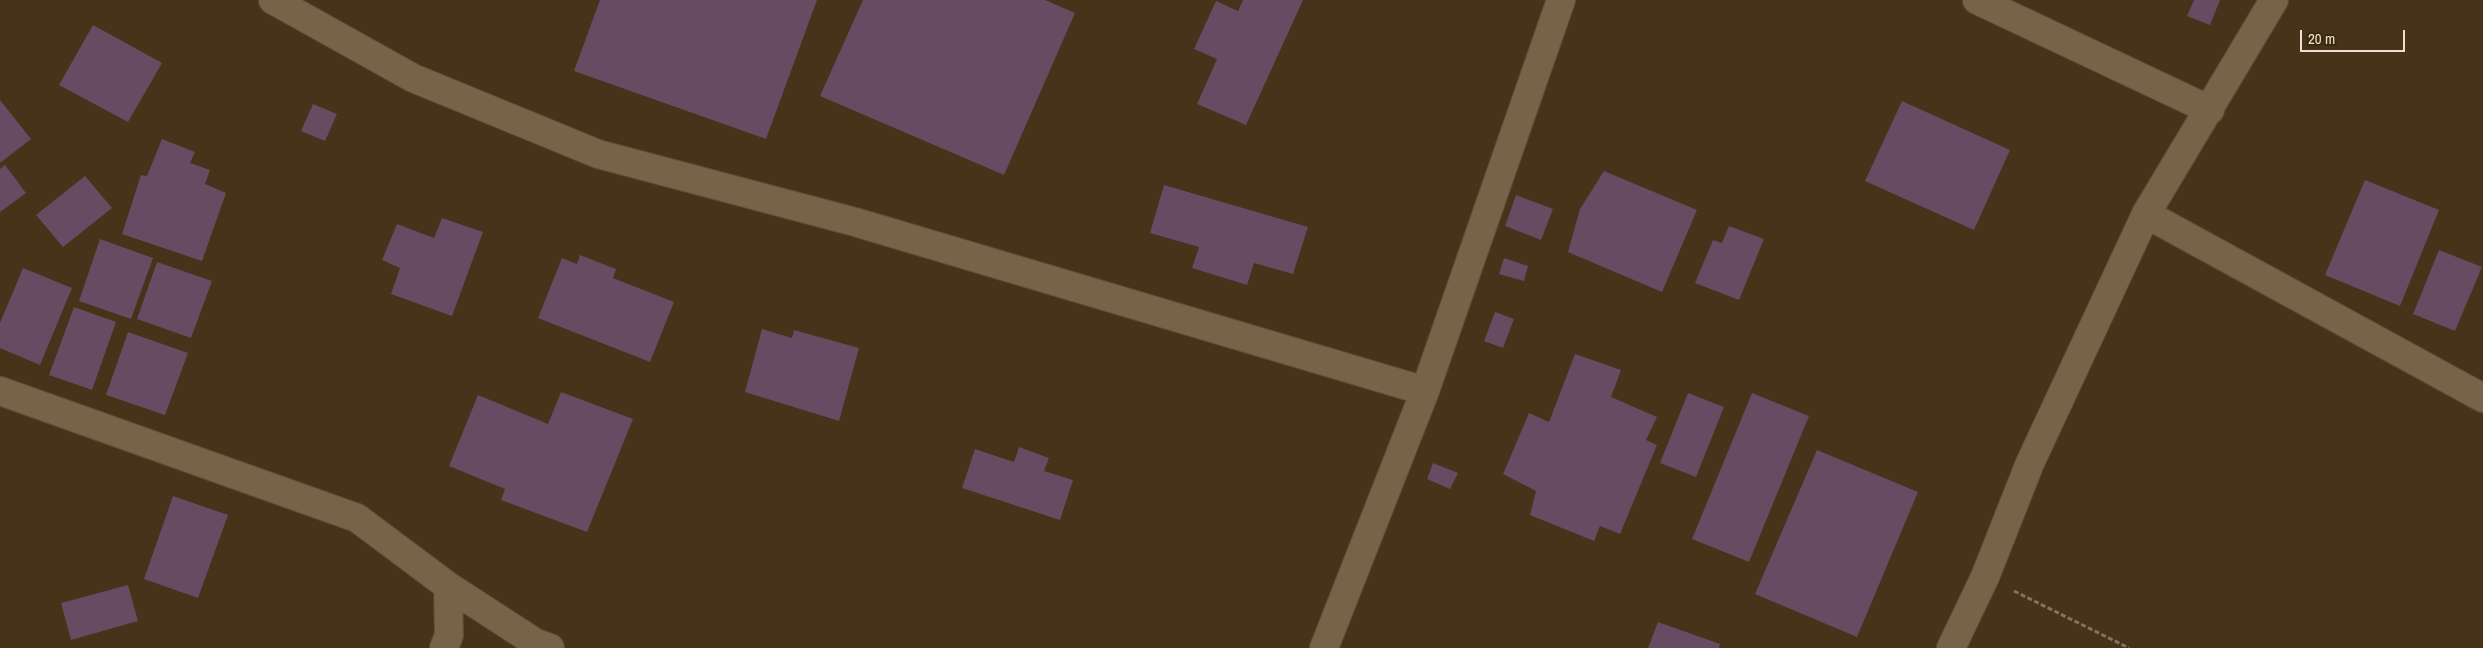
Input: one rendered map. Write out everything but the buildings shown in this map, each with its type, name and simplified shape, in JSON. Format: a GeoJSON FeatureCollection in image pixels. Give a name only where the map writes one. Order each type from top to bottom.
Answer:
{"type":"FeatureCollection","features":[{"type":"Feature","properties":{"kind":"street"},"geometry":{"type":"LineString","coordinates":[[273,0],[413,78],[598,154],[855,222],[1425,391]]}},
{"type":"Feature","properties":{"kind":"street"},"geometry":{"type":"LineString","coordinates":[[1324,648],[1425,391],[1560,0]]}},
{"type":"Feature","properties":{"kind":"street"},"geometry":{"type":"LineString","coordinates":[[1977,0],[2210,110]]}},
{"type":"Feature","properties":{"kind":"street"},"geometry":{"type":"LineString","coordinates":[[1951,648],[1985,577],[2030,463],[2146,214],[2210,110],[2274,0]]}},
{"type":"Feature","properties":{"kind":"street"},"geometry":{"type":"LineString","coordinates":[[2146,214],[2483,398]]}},
{"type":"Feature","properties":{"kind":"street"},"geometry":{"type":"LineString","coordinates":[[0,391],[357,518],[448,586],[536,643],[550,648]]}},
{"type":"Feature","properties":{"kind":"street"},"geometry":{"type":"LineString","coordinates":[[444,648],[449,635],[448,586]]}},
{"type":"Feature","properties":{"kind":"path"},"geometry":{"type":"LineString","coordinates":[[1985,577],[2129,648]]}}]}
